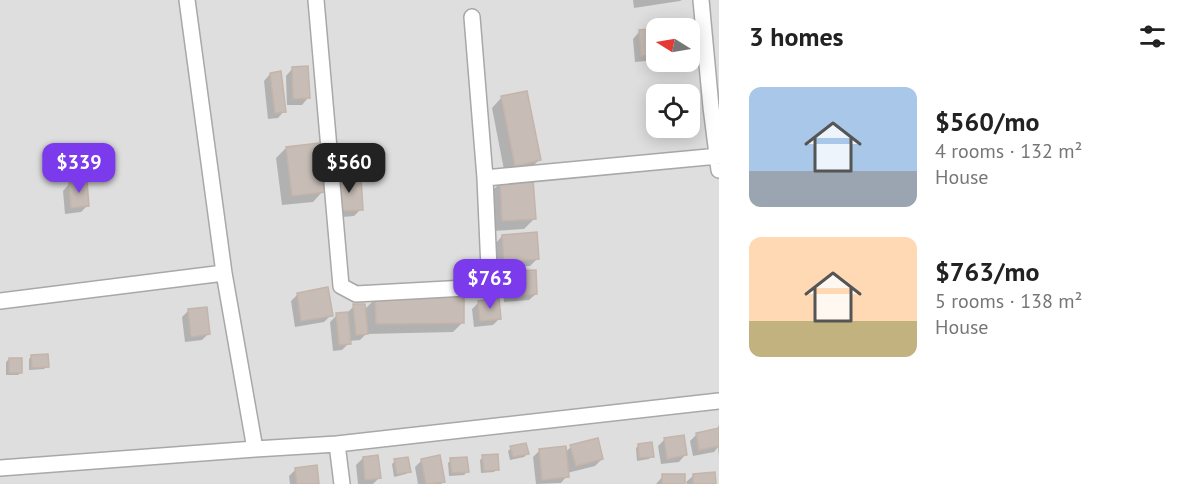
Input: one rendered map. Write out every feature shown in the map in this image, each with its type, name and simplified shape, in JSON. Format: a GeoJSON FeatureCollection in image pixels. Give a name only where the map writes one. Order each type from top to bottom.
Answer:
{"type":"FeatureCollection","features":[{"type":"Feature","properties":{"kind":"street"},"geometry":{"type":"LineString","coordinates":[[188,0],[224,273],[255,449]]}},
{"type":"Feature","properties":{"kind":"street"},"geometry":{"type":"LineString","coordinates":[[316,0],[341,286],[356,294],[466,288],[478,282],[489,269],[485,178],[472,17]]}},
{"type":"Feature","properties":{"kind":"street"},"geometry":{"type":"LineString","coordinates":[[485,178],[718,161],[701,0]]}},
{"type":"Feature","properties":{"kind":"street"},"geometry":{"type":"LineString","coordinates":[[0,302],[224,273]]}},
{"type":"Feature","properties":{"kind":"street"},"geometry":{"type":"LineString","coordinates":[[0,468],[337,444],[719,401]]}},
{"type":"Feature","properties":{"kind":"street"},"geometry":{"type":"LineString","coordinates":[[337,444],[342,484]]}},
{"type":"Feature","properties":{"kind":"shaded area"},"geometry":{"type":"Polygon","coordinates":[[[0,0],[719,0],[719,484],[0,484],[0,0]]]}},
{"type":"Feature","properties":{"kind":"building"},"geometry":{"type":"Polygon","coordinates":[[[646,29],[646,55],[641,56],[639,30],[646,29]]]}},
{"type":"Feature","properties":{"kind":"building"},"geometry":{"type":"Polygon","coordinates":[[[308,66],[310,98],[293,99],[292,67],[308,66]]]}},
{"type":"Feature","properties":{"kind":"building"},"geometry":{"type":"Polygon","coordinates":[[[281,71],[286,112],[275,113],[270,73],[281,71]]]}},
{"type":"Feature","properties":{"kind":"building"},"geometry":{"type":"Polygon","coordinates":[[[527,91],[541,160],[515,166],[501,96],[527,91]]]}},
{"type":"Feature","properties":{"kind":"building"},"geometry":{"type":"Polygon","coordinates":[[[319,143],[325,192],[292,196],[286,147],[319,143]]]}},
{"type":"Feature","properties":{"kind":"building"},"geometry":{"type":"Polygon","coordinates":[[[361,176],[363,210],[337,211],[335,178],[361,176]]]}},
{"type":"Feature","properties":{"kind":"building"},"geometry":{"type":"Polygon","coordinates":[[[533,179],[536,219],[502,221],[500,182],[533,179]]]}},
{"type":"Feature","properties":{"kind":"building"},"geometry":{"type":"Polygon","coordinates":[[[87,181],[89,206],[71,208],[69,183],[87,181]]]}},
{"type":"Feature","properties":{"kind":"building"},"geometry":{"type":"Polygon","coordinates":[[[537,232],[539,259],[504,262],[502,235],[537,232]]]}},
{"type":"Feature","properties":{"kind":"building"},"geometry":{"type":"Polygon","coordinates":[[[536,270],[537,294],[510,296],[508,271],[536,270]]]}},
{"type":"Feature","properties":{"kind":"building"},"geometry":{"type":"Polygon","coordinates":[[[328,287],[333,316],[301,321],[297,293],[328,287]]]}},
{"type":"Feature","properties":{"kind":"building"},"geometry":{"type":"Polygon","coordinates":[[[464,294],[464,323],[376,324],[375,296],[464,294]]]}},
{"type":"Feature","properties":{"kind":"building"},"geometry":{"type":"Polygon","coordinates":[[[499,298],[501,319],[480,321],[478,301],[499,298]]]}},
{"type":"Feature","properties":{"kind":"building"},"geometry":{"type":"Polygon","coordinates":[[[353,304],[365,304],[368,334],[356,335],[353,304]]]}},
{"type":"Feature","properties":{"kind":"building"},"geometry":{"type":"Polygon","coordinates":[[[207,307],[210,334],[191,337],[188,309],[207,307]]]}},
{"type":"Feature","properties":{"kind":"building"},"geometry":{"type":"Polygon","coordinates":[[[348,312],[351,344],[339,345],[336,313],[348,312]]]}},
{"type":"Feature","properties":{"kind":"building"},"geometry":{"type":"Polygon","coordinates":[[[48,354],[49,367],[32,368],[31,355],[48,354]]]}},
{"type":"Feature","properties":{"kind":"building"},"geometry":{"type":"Polygon","coordinates":[[[9,358],[22,358],[22,373],[9,373],[9,358]]]}},
{"type":"Feature","properties":{"kind":"building"},"geometry":{"type":"Polygon","coordinates":[[[719,428],[719,446],[699,450],[696,433],[719,428]]]}},
{"type":"Feature","properties":{"kind":"building"},"geometry":{"type":"Polygon","coordinates":[[[684,435],[687,455],[667,459],[664,438],[684,435]]]}},
{"type":"Feature","properties":{"kind":"building"},"geometry":{"type":"Polygon","coordinates":[[[598,438],[603,459],[576,466],[570,445],[598,438]]]}},
{"type":"Feature","properties":{"kind":"building"},"geometry":{"type":"Polygon","coordinates":[[[652,442],[654,457],[639,458],[638,444],[652,442]]]}},
{"type":"Feature","properties":{"kind":"building"},"geometry":{"type":"Polygon","coordinates":[[[526,443],[529,454],[513,457],[510,446],[526,443]]]}},
{"type":"Feature","properties":{"kind":"building"},"geometry":{"type":"Polygon","coordinates":[[[566,446],[569,477],[542,480],[539,449],[566,446]]]}},
{"type":"Feature","properties":{"kind":"building"},"geometry":{"type":"Polygon","coordinates":[[[498,454],[499,470],[484,471],[482,455],[498,454]]]}},
{"type":"Feature","properties":{"kind":"building"},"geometry":{"type":"Polygon","coordinates":[[[378,455],[381,478],[365,480],[363,457],[378,455]]]}},
{"type":"Feature","properties":{"kind":"building"},"geometry":{"type":"Polygon","coordinates":[[[440,455],[445,482],[426,484],[421,459],[440,455]]]}},
{"type":"Feature","properties":{"kind":"building"},"geometry":{"type":"Polygon","coordinates":[[[408,457],[411,472],[397,474],[394,459],[408,457]]]}},
{"type":"Feature","properties":{"kind":"building"},"geometry":{"type":"Polygon","coordinates":[[[467,457],[469,472],[452,473],[450,458],[467,457]]]}},
{"type":"Feature","properties":{"kind":"building"},"geometry":{"type":"Polygon","coordinates":[[[317,465],[319,484],[297,484],[295,468],[317,465]]]}},
{"type":"Feature","properties":{"kind":"building"},"geometry":{"type":"Polygon","coordinates":[[[715,472],[716,484],[693,484],[693,474],[715,472]]]}},
{"type":"Feature","properties":{"kind":"building"},"geometry":{"type":"Polygon","coordinates":[[[662,474],[685,474],[685,484],[662,484],[662,474]]]}}]}
